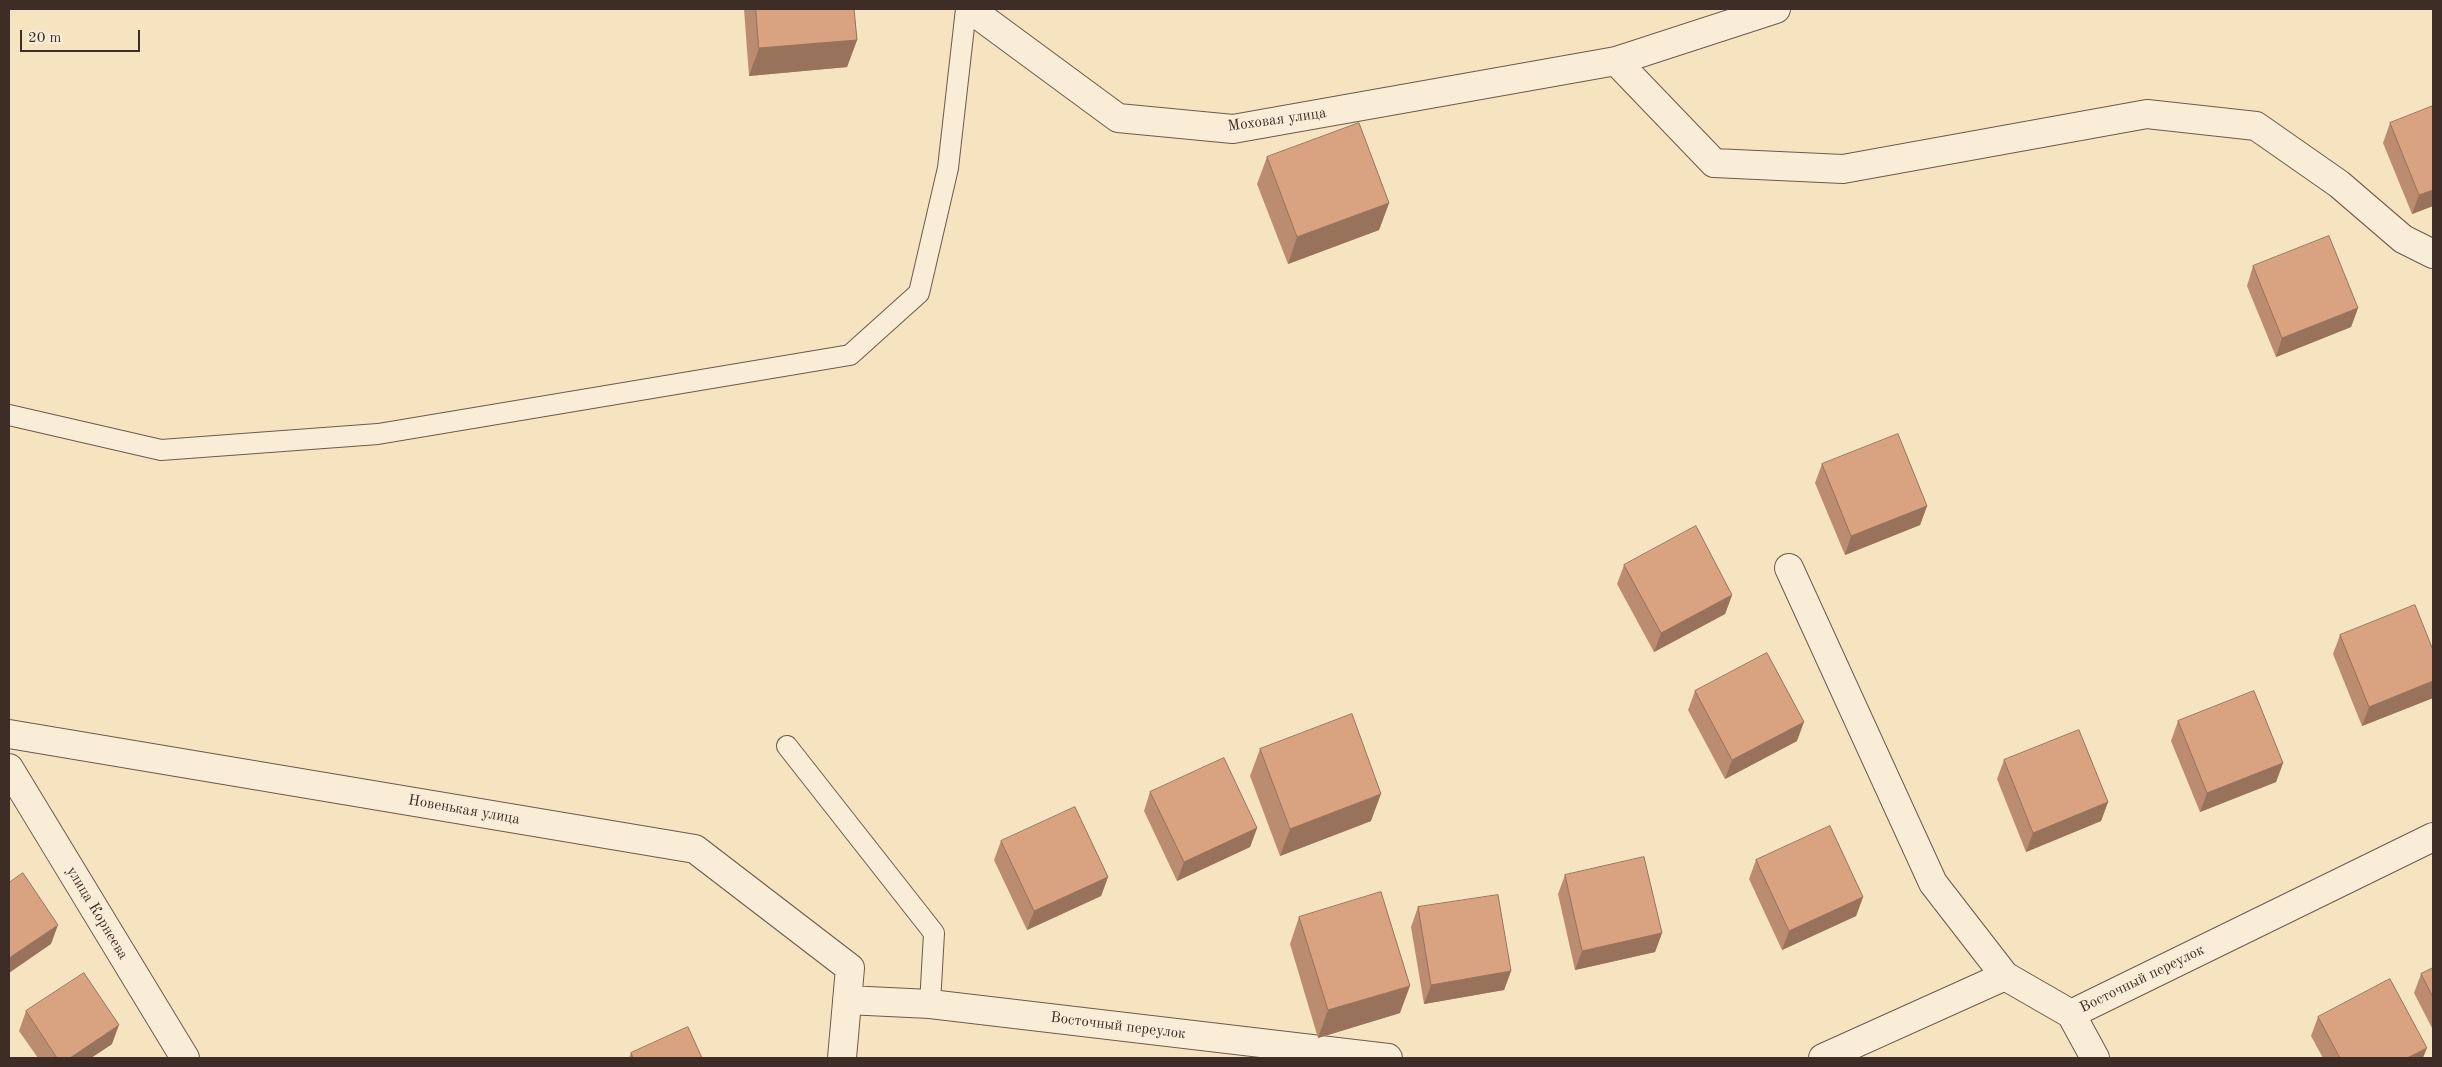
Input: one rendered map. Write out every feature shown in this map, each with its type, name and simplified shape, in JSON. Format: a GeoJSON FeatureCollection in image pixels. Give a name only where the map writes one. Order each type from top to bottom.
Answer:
{"type":"FeatureCollection","features":[{"type":"Feature","properties":{"kind":"street","name":"Моховая улица"},"geometry":{"type":"LineString","coordinates":[[970,9],[1118,118],[1233,129],[1616,61],[1776,9]]}},
{"type":"Feature","properties":{"kind":"street"},"geometry":{"type":"LineString","coordinates":[[1616,61],[1714,163],[1842,169],[2147,114],[2256,126],[2339,184],[2403,239],[2433,254]]}},
{"type":"Feature","properties":{"kind":"street"},"geometry":{"type":"LineString","coordinates":[[1789,568],[1933,882],[2005,976],[1823,1058]]}},
{"type":"Feature","properties":{"kind":"street","name":"Новенькая улица"},"geometry":{"type":"LineString","coordinates":[[9,734],[695,849],[850,968],[846,1000]]}},
{"type":"Feature","properties":{"kind":"street","name":"улица Корнеева"},"geometry":{"type":"LineString","coordinates":[[9,768],[185,1058]]}},
{"type":"Feature","properties":{"kind":"street","name":"Восточный переулок"},"geometry":{"type":"LineString","coordinates":[[2005,976],[2071,1014],[2433,837]]}},
{"type":"Feature","properties":{"kind":"street"},"geometry":{"type":"LineString","coordinates":[[842,1058],[846,1000]]}},
{"type":"Feature","properties":{"kind":"street","name":"Восточный переулок"},"geometry":{"type":"LineString","coordinates":[[846,1000],[930,1004],[1388,1058]]}},
{"type":"Feature","properties":{"kind":"street"},"geometry":{"type":"LineString","coordinates":[[2071,1014],[2094,1058]]}},
{"type":"Feature","properties":{"kind":"lane"},"geometry":{"type":"LineString","coordinates":[[9,414],[161,450],[378,434],[850,355],[919,293],[948,168],[966,9]]}},
{"type":"Feature","properties":{"kind":"lane"},"geometry":{"type":"LineString","coordinates":[[788,746],[934,933],[930,1004]]}},
{"type":"Feature","properties":{"kind":"building"},"geometry":{"type":"Polygon","coordinates":[[[756,9],[854,9],[857,40],[759,48],[756,9]]]}},
{"type":"Feature","properties":{"kind":"building"},"geometry":{"type":"Polygon","coordinates":[[[2433,106],[2433,190],[2419,195],[2390,123],[2433,106]]]}},
{"type":"Feature","properties":{"kind":"building"},"geometry":{"type":"Polygon","coordinates":[[[1359,123],[1389,203],[1297,237],[1267,157],[1359,123]]]}},
{"type":"Feature","properties":{"kind":"building"},"geometry":{"type":"Polygon","coordinates":[[[2329,236],[2358,308],[2282,338],[2253,266],[2329,236]]]}},
{"type":"Feature","properties":{"kind":"building"},"geometry":{"type":"Polygon","coordinates":[[[1898,434],[1927,506],[1851,536],[1822,464],[1898,434]]]}},
{"type":"Feature","properties":{"kind":"building"},"geometry":{"type":"Polygon","coordinates":[[[1696,526],[1732,595],[1661,633],[1624,565],[1696,526]]]}},
{"type":"Feature","properties":{"kind":"building"},"geometry":{"type":"Polygon","coordinates":[[[2415,605],[2433,650],[2433,681],[2369,707],[2340,635],[2415,605]]]}},
{"type":"Feature","properties":{"kind":"building"},"geometry":{"type":"Polygon","coordinates":[[[1767,653],[1804,722],[1732,760],[1695,691],[1767,653]]]}},
{"type":"Feature","properties":{"kind":"building"},"geometry":{"type":"Polygon","coordinates":[[[2254,691],[2283,763],[2207,793],[2178,721],[2254,691]]]}},
{"type":"Feature","properties":{"kind":"building"},"geometry":{"type":"Polygon","coordinates":[[[1352,714],[1381,794],[1290,829],[1260,749],[1352,714]]]}},
{"type":"Feature","properties":{"kind":"building"},"geometry":{"type":"Polygon","coordinates":[[[2079,730],[2108,802],[2033,833],[2004,760],[2079,730]]]}},
{"type":"Feature","properties":{"kind":"building"},"geometry":{"type":"Polygon","coordinates":[[[1224,758],[1257,828],[1184,862],[1150,792],[1224,758]]]}},
{"type":"Feature","properties":{"kind":"building"},"geometry":{"type":"Polygon","coordinates":[[[1075,807],[1108,877],[1034,911],[1001,841],[1075,807]]]}},
{"type":"Feature","properties":{"kind":"building"},"geometry":{"type":"Polygon","coordinates":[[[1830,826],[1863,897],[1789,931],[1756,860],[1830,826]]]}},
{"type":"Feature","properties":{"kind":"building"},"geometry":{"type":"Polygon","coordinates":[[[1644,857],[1662,933],[1582,951],[1565,875],[1644,857]]]}},
{"type":"Feature","properties":{"kind":"building"},"geometry":{"type":"Polygon","coordinates":[[[23,873],[58,925],[9,958],[9,883],[23,873]]]}},
{"type":"Feature","properties":{"kind":"building"},"geometry":{"type":"Polygon","coordinates":[[[1381,892],[1410,986],[1328,1010],[1299,917],[1381,892]]]}},
{"type":"Feature","properties":{"kind":"building"},"geometry":{"type":"Polygon","coordinates":[[[1498,895],[1511,971],[1431,985],[1418,907],[1498,895]]]}},
{"type":"Feature","properties":{"kind":"building"},"geometry":{"type":"Polygon","coordinates":[[[2433,968],[2433,997],[2421,974],[2433,968]]]}},
{"type":"Feature","properties":{"kind":"building"},"geometry":{"type":"Polygon","coordinates":[[[84,973],[119,1025],[70,1058],[57,1058],[26,1011],[84,973]]]}},
{"type":"Feature","properties":{"kind":"building"},"geometry":{"type":"Polygon","coordinates":[[[2390,979],[2427,1048],[2407,1058],[2340,1058],[2318,1017],[2390,979]]]}},
{"type":"Feature","properties":{"kind":"building"},"geometry":{"type":"Polygon","coordinates":[[[688,1027],[702,1058],[633,1058],[631,1053],[688,1027]]]}}]}
